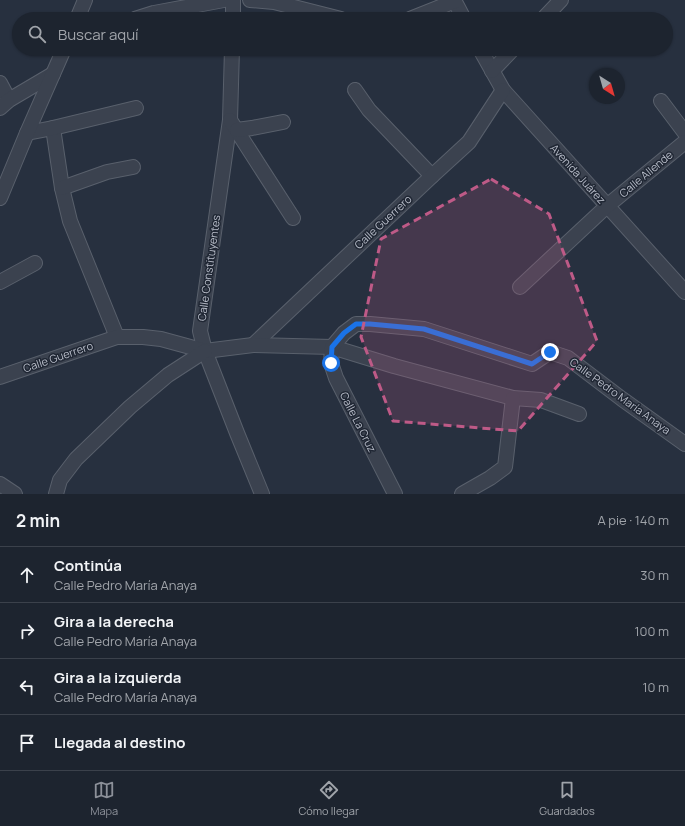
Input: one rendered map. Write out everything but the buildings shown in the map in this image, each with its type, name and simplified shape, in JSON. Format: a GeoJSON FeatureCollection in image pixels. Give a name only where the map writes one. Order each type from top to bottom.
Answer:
{"type":"FeatureCollection","features":[{"type":"Feature","properties":{"kind":"street"},"geometry":{"type":"LineString","coordinates":[[80,12],[85,0]]}},
{"type":"Feature","properties":{"kind":"street"},"geometry":{"type":"LineString","coordinates":[[159,12],[224,0]]}},
{"type":"Feature","properties":{"kind":"street"},"geometry":{"type":"LineString","coordinates":[[233,0],[233,12]]}},
{"type":"Feature","properties":{"kind":"street"},"geometry":{"type":"LineString","coordinates":[[250,0],[274,2],[313,12]]}},
{"type":"Feature","properties":{"kind":"street"},"geometry":{"type":"LineString","coordinates":[[550,12],[561,0]]}},
{"type":"Feature","properties":{"kind":"street"},"geometry":{"type":"LineString","coordinates":[[427,12],[454,1],[460,12]]}},
{"type":"Feature","properties":{"kind":"street"},"geometry":{"type":"LineString","coordinates":[[0,198],[61,56]]}},
{"type":"Feature","properties":{"kind":"street","name":"Calle Constituyentes"},"geometry":{"type":"LineString","coordinates":[[232,56],[233,125],[200,332],[205,351],[262,494]]}},
{"type":"Feature","properties":{"kind":"street","name":"Avenida Juárez"},"geometry":{"type":"LineString","coordinates":[[484,56],[502,90],[685,292]]}},
{"type":"Feature","properties":{"kind":"street"},"geometry":{"type":"LineString","coordinates":[[492,71],[506,56]]}},
{"type":"Feature","properties":{"kind":"street"},"geometry":{"type":"LineString","coordinates":[[0,83],[4,104],[53,74]]}},
{"type":"Feature","properties":{"kind":"street"},"geometry":{"type":"LineString","coordinates":[[355,90],[369,110],[432,176]]}},
{"type":"Feature","properties":{"kind":"street","name":"Calle Guerrero"},"geometry":{"type":"LineString","coordinates":[[253,345],[469,142],[502,90]]}},
{"type":"Feature","properties":{"kind":"street"},"geometry":{"type":"LineString","coordinates":[[661,101],[685,133]]}},
{"type":"Feature","properties":{"kind":"street"},"geometry":{"type":"LineString","coordinates":[[27,133],[136,108]]}},
{"type":"Feature","properties":{"kind":"street"},"geometry":{"type":"LineString","coordinates":[[233,125],[252,128],[283,122]]}},
{"type":"Feature","properties":{"kind":"street"},"geometry":{"type":"LineString","coordinates":[[233,125],[293,218]]}},
{"type":"Feature","properties":{"kind":"street"},"geometry":{"type":"LineString","coordinates":[[53,128],[62,188],[70,221],[117,337],[143,337],[205,351],[253,345],[332,347],[394,366],[513,398],[541,400],[579,414]]}},
{"type":"Feature","properties":{"kind":"street","name":"Calle Allende"},"geometry":{"type":"LineString","coordinates":[[520,287],[607,206],[685,142]]}},
{"type":"Feature","properties":{"kind":"street"},"geometry":{"type":"LineString","coordinates":[[62,188],[107,172],[133,167]]}},
{"type":"Feature","properties":{"kind":"street"},"geometry":{"type":"LineString","coordinates":[[0,282],[35,263]]}},
{"type":"Feature","properties":{"kind":"street","name":"Calle Pedro María Anaya"},"geometry":{"type":"LineString","coordinates":[[332,347],[344,333],[356,324],[370,324],[424,329],[532,364],[550,352],[568,358],[685,444]]}},
{"type":"Feature","properties":{"kind":"street","name":"Calle Guerrero"},"geometry":{"type":"LineString","coordinates":[[0,377],[117,337]]}},
{"type":"Feature","properties":{"kind":"street","name":"Calle La Cruz"},"geometry":{"type":"LineString","coordinates":[[332,347],[331,363],[336,378],[395,494]]}},
{"type":"Feature","properties":{"kind":"street"},"geometry":{"type":"LineString","coordinates":[[56,494],[60,480],[76,459],[130,407],[168,375],[205,351]]}},
{"type":"Feature","properties":{"kind":"street"},"geometry":{"type":"LineString","coordinates":[[462,494],[490,478],[505,467],[513,398]]}},
{"type":"Feature","properties":{"kind":"street"},"geometry":{"type":"LineString","coordinates":[[0,484],[14,494]]}},
{"type":"Feature","properties":{"kind":"highlighted area"},"geometry":{"type":"Polygon","coordinates":[[[491,179],[549,214],[597,341],[518,431],[393,421],[361,337],[381,239],[491,179]]]}},
{"type":"Feature","properties":{"kind":"route"},"geometry":{"type":"LineString","coordinates":[[331,363],[332,347],[344,333],[356,324],[424,329],[532,364],[550,352]]}}]}
